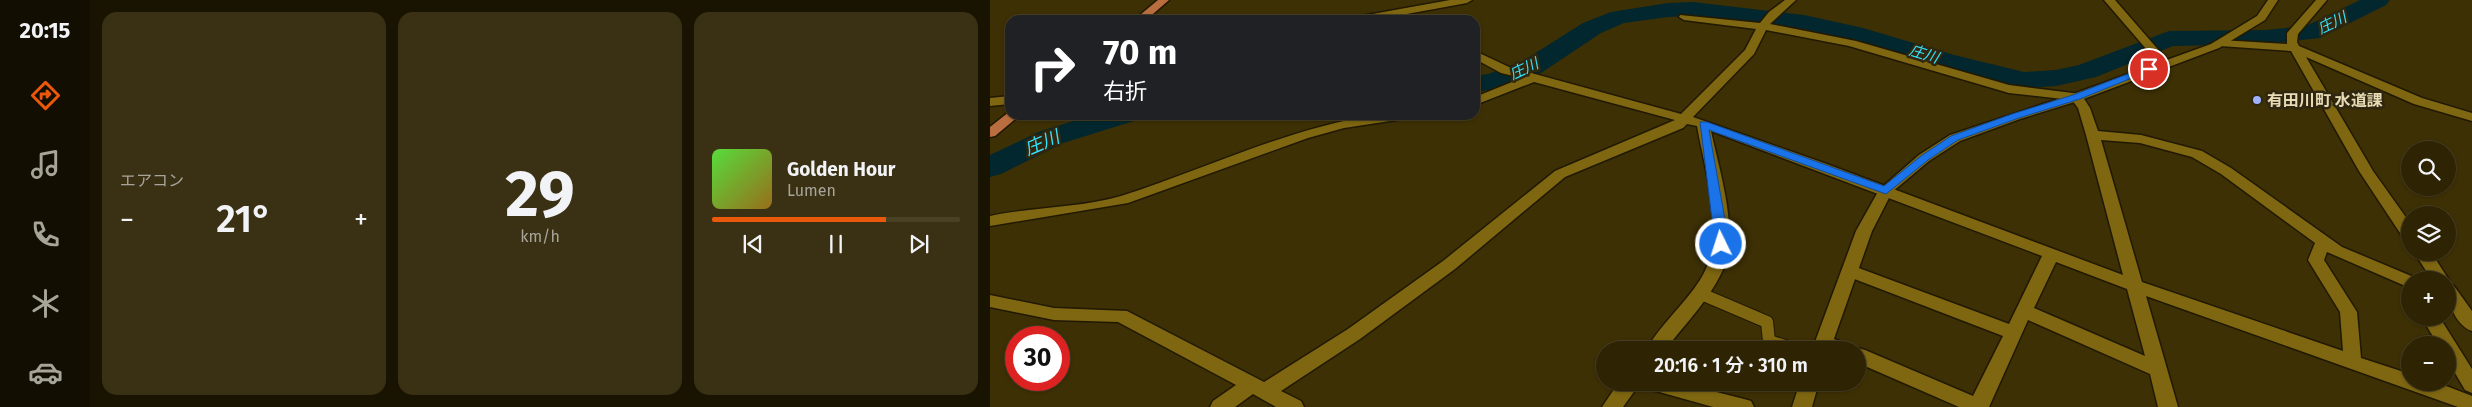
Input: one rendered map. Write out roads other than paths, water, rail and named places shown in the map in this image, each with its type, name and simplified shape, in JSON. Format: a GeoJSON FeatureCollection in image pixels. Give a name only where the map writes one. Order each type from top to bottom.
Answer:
{"type":"FeatureCollection","features":[{"type":"Feature","properties":{"kind":"main road"},"geometry":{"type":"LineString","coordinates":[[1145,15],[1164,0]]}},
{"type":"Feature","properties":{"kind":"main road"},"geometry":{"type":"LineString","coordinates":[[990,134],[1008,120]]}},
{"type":"Feature","properties":{"kind":"street"},"geometry":{"type":"LineString","coordinates":[[1388,15],[1467,0]]}},
{"type":"Feature","properties":{"kind":"street"},"geometry":{"type":"LineString","coordinates":[[1220,407],[1260,388],[1354,334],[1472,248],[1560,174],[1666,131],[1685,118],[1750,52],[1762,26],[1773,14],[1791,0]]}},
{"type":"Feature","properties":{"kind":"street"},"geometry":{"type":"LineString","coordinates":[[2109,0],[2140,33],[2164,63]]}},
{"type":"Feature","properties":{"kind":"street"},"geometry":{"type":"LineString","coordinates":[[1825,341],[1864,232],[1886,190],[1924,158],[1954,138],[2015,116],[2077,97],[2220,43],[2261,18],[2273,0]]}},
{"type":"Feature","properties":{"kind":"street"},"geometry":{"type":"LineString","coordinates":[[2322,0],[2293,33],[2291,39],[2294,48],[2366,170],[2401,222]]}},
{"type":"Feature","properties":{"kind":"street"},"geometry":{"type":"LineString","coordinates":[[1684,17],[1762,26],[1852,43],[2010,89],[2061,93],[2077,97],[2084,108],[2093,135],[2168,407]]}},
{"type":"Feature","properties":{"kind":"street"},"geometry":{"type":"LineString","coordinates":[[2220,43],[2294,48],[2418,101],[2472,117]]}},
{"type":"Feature","properties":{"kind":"street"},"geometry":{"type":"LineString","coordinates":[[1480,57],[1495,66],[1533,78],[1703,124],[1886,190],[2133,285],[2401,378]]}},
{"type":"Feature","properties":{"kind":"street"},"geometry":{"type":"LineString","coordinates":[[1480,99],[1533,78]]}},
{"type":"Feature","properties":{"kind":"street"},"geometry":{"type":"LineString","coordinates":[[990,102],[1005,100]]}},
{"type":"Feature","properties":{"kind":"street"},"geometry":{"type":"LineString","coordinates":[[990,222],[1038,211],[1095,206],[1123,200],[1303,135],[1343,124],[1370,120]]}},
{"type":"Feature","properties":{"kind":"street"},"geometry":{"type":"LineString","coordinates":[[1662,341],[1699,293],[1717,265],[1721,244],[1703,124]]}},
{"type":"Feature","properties":{"kind":"street"},"geometry":{"type":"LineString","coordinates":[[2093,135],[2141,139],[2197,154],[2226,171],[2325,244],[2353,259],[2401,278]]}},
{"type":"Feature","properties":{"kind":"street"},"geometry":{"type":"LineString","coordinates":[[2325,244],[2320,247],[2316,260],[2347,308],[2350,318],[2352,360]]}},
{"type":"Feature","properties":{"kind":"street"},"geometry":{"type":"LineString","coordinates":[[1866,359],[1978,407],[2051,254]]}},
{"type":"Feature","properties":{"kind":"street"},"geometry":{"type":"LineString","coordinates":[[1850,270],[2013,333]]}},
{"type":"Feature","properties":{"kind":"street"},"geometry":{"type":"LineString","coordinates":[[990,301],[1054,314],[1122,316],[1294,407]]}},
{"type":"Feature","properties":{"kind":"street"},"geometry":{"type":"LineString","coordinates":[[2456,301],[2472,324]]}},
{"type":"Feature","properties":{"kind":"street"},"geometry":{"type":"LineString","coordinates":[[2025,311],[2158,370]]}},
{"type":"Feature","properties":{"kind":"street"},"geometry":{"type":"LineString","coordinates":[[2436,326],[2472,385]]}},
{"type":"Feature","properties":{"kind":"street"},"geometry":{"type":"LineString","coordinates":[[1612,407],[1624,391]]}},
{"type":"Feature","properties":{"kind":"street"},"geometry":{"type":"LineString","coordinates":[[1681,391],[1744,407]]}},
{"type":"Feature","properties":{"kind":"street"},"geometry":{"type":"LineString","coordinates":[[1802,407],[1807,391]]}},
{"type":"Feature","properties":{"kind":"street"},"geometry":{"type":"LineString","coordinates":[[2436,391],[2472,404]]}},
{"type":"Feature","properties":{"kind":"lane"},"geometry":{"type":"LineString","coordinates":[[1699,293],[1767,322],[1769,341]]}},
{"type":"Feature","properties":{"kind":"waterway","name":"庄川"},"geometry":{"type":"LineString","coordinates":[[1480,83],[1493,82],[1532,67],[1592,28],[1619,17],[1668,10],[1693,9],[1804,22],[1854,33],[1946,61],[2024,80],[2056,78],[2087,71],[2169,39],[2266,37],[2311,33],[2378,0]]}},
{"type":"Feature","properties":{"kind":"waterway","name":"庄川"},"geometry":{"type":"LineString","coordinates":[[990,167],[1052,137],[1108,120]]}},
{"type":"Feature","properties":{"kind":"place","name":"有田川町 水道課"},"geometry":{"type":"Point","coordinates":[2257,100]}}]}
